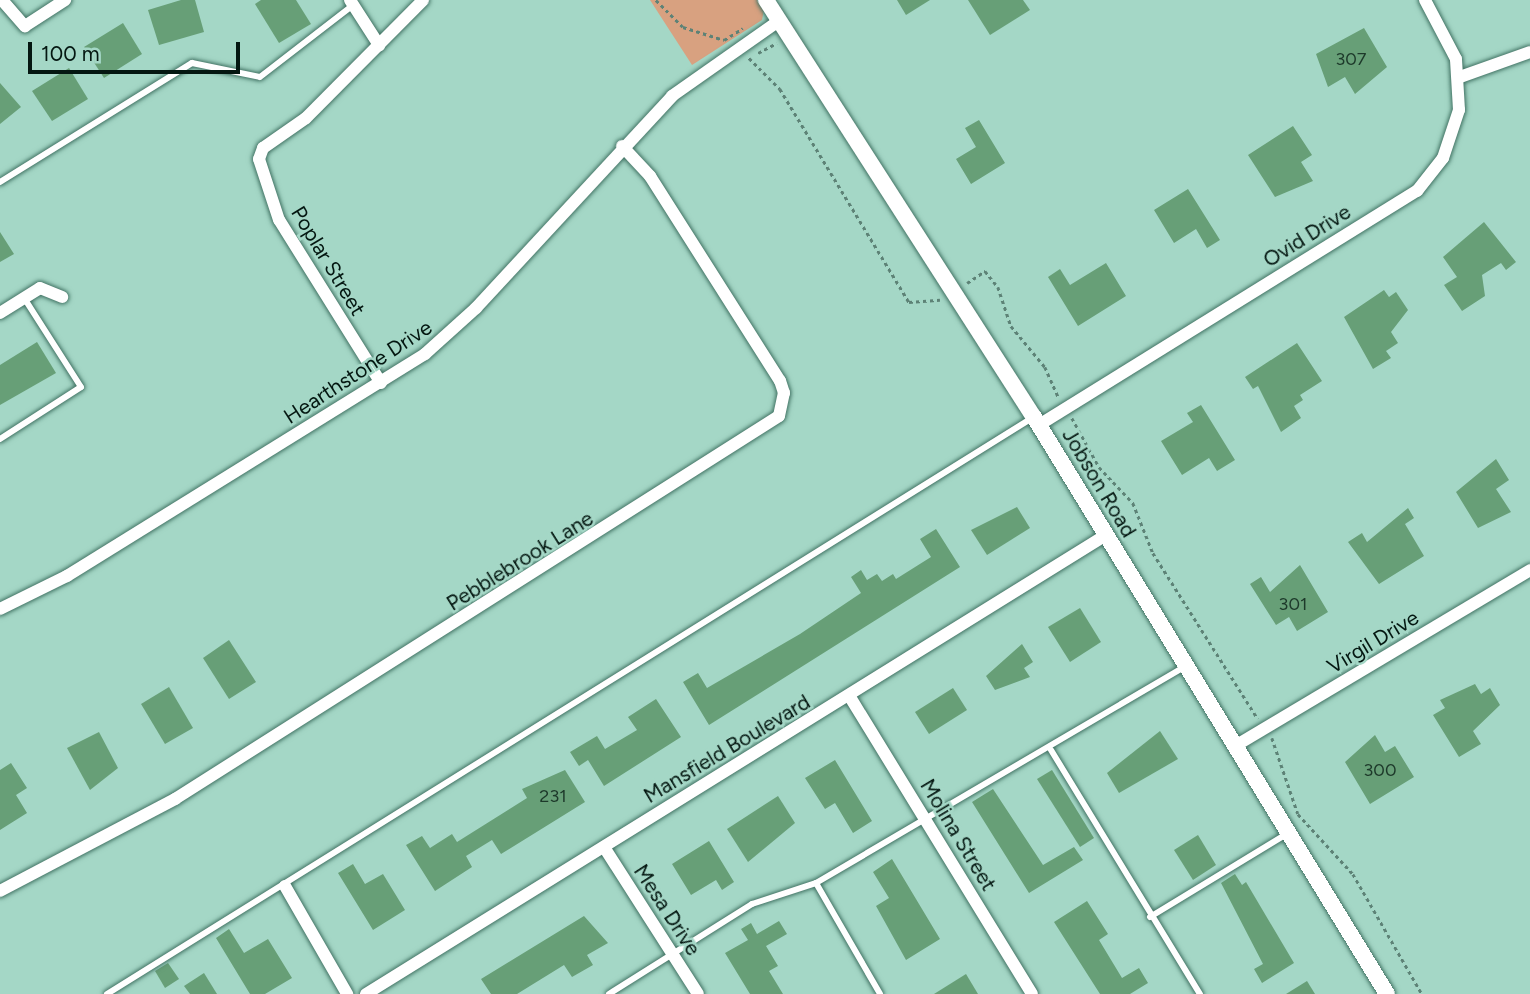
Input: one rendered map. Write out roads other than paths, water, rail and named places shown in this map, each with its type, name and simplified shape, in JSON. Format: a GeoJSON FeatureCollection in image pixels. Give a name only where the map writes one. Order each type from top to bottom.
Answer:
{"type":"FeatureCollection","features":[{"type":"Feature","properties":{"kind":"street"},"geometry":{"type":"LineString","coordinates":[[2,0],[25,26],[65,0]]}},
{"type":"Feature","properties":{"kind":"street"},"geometry":{"type":"LineString","coordinates":[[351,2],[379,46],[423,0]]}},
{"type":"Feature","properties":{"kind":"street","name":"Jobson Road"},"geometry":{"type":"LineString","coordinates":[[765,0],[1036,421],[1387,994]]}},
{"type":"Feature","properties":{"kind":"street","name":"Ovid Drive"},"geometry":{"type":"LineString","coordinates":[[1036,421],[1417,191],[1443,158],[1459,110],[1460,77],[1448,36],[1425,0]]}},
{"type":"Feature","properties":{"kind":"street","name":"Hearthstone Drive"},"geometry":{"type":"LineString","coordinates":[[0,609],[67,576],[381,383],[458,326],[622,146],[690,79],[780,20]]}},
{"type":"Feature","properties":{"kind":"street","name":"Poplar Street"},"geometry":{"type":"LineString","coordinates":[[379,46],[260,153],[279,220],[381,383]]}},
{"type":"Feature","properties":{"kind":"street"},"geometry":{"type":"LineString","coordinates":[[1460,77],[1530,52]]}},
{"type":"Feature","properties":{"kind":"street","name":"Pebblebrook Lane"},"geometry":{"type":"LineString","coordinates":[[0,891],[174,799],[779,416],[780,381],[650,176],[622,146]]}},
{"type":"Feature","properties":{"kind":"street"},"geometry":{"type":"LineString","coordinates":[[0,313],[40,288],[62,297]]}},
{"type":"Feature","properties":{"kind":"street","name":"Mansfield Boulevard"},"geometry":{"type":"LineString","coordinates":[[366,994],[850,697],[1106,536]]}},
{"type":"Feature","properties":{"kind":"street","name":"Virgil Drive"},"geometry":{"type":"LineString","coordinates":[[1235,746],[1530,570]]}},
{"type":"Feature","properties":{"kind":"street","name":"Molina Street"},"geometry":{"type":"LineString","coordinates":[[850,697],[1032,994]]}},
{"type":"Feature","properties":{"kind":"street","name":"Mesa Drive"},"geometry":{"type":"LineString","coordinates":[[604,847],[698,994]]}},
{"type":"Feature","properties":{"kind":"street"},"geometry":{"type":"LineString","coordinates":[[285,886],[347,994]]}},
{"type":"Feature","properties":{"kind":"lane"},"geometry":{"type":"LineString","coordinates":[[0,182],[192,63],[260,77],[351,2]]}},
{"type":"Feature","properties":{"kind":"lane"},"geometry":{"type":"LineString","coordinates":[[0,439],[81,387],[24,298]]}},
{"type":"Feature","properties":{"kind":"lane"},"geometry":{"type":"LineString","coordinates":[[107,994],[1036,421]]}},
{"type":"Feature","properties":{"kind":"lane"},"geometry":{"type":"LineString","coordinates":[[609,994],[672,951],[752,904],[816,883],[924,817],[1051,750],[1186,666]]}},
{"type":"Feature","properties":{"kind":"lane"},"geometry":{"type":"LineString","coordinates":[[1051,750],[1150,918],[1200,994]]}},
{"type":"Feature","properties":{"kind":"lane"},"geometry":{"type":"LineString","coordinates":[[1150,918],[1288,833]]}},
{"type":"Feature","properties":{"kind":"lane"},"geometry":{"type":"LineString","coordinates":[[816,883],[880,994]]}}]}
